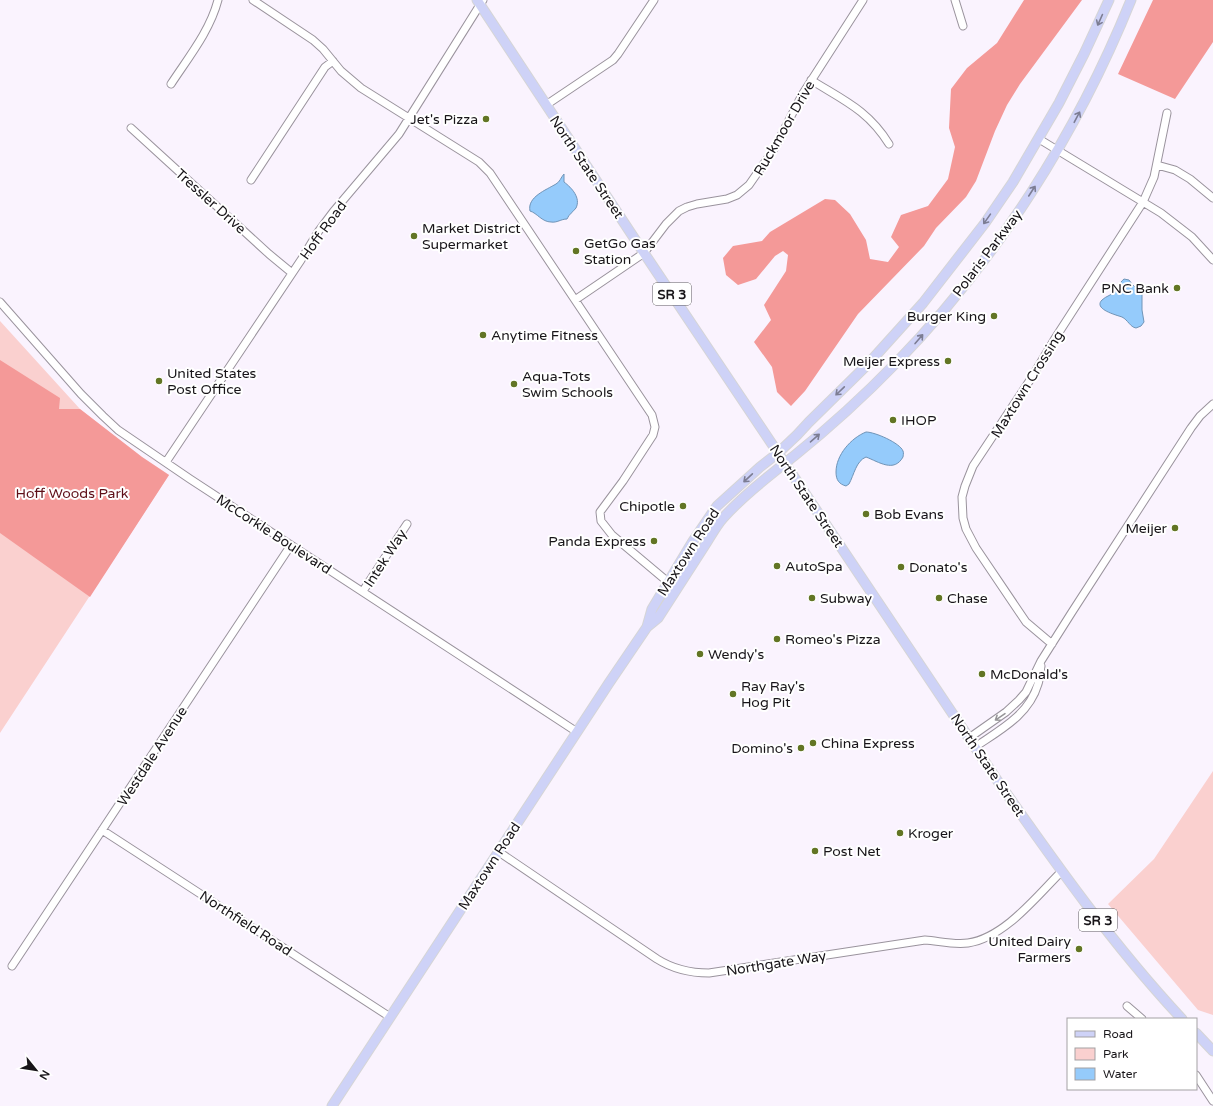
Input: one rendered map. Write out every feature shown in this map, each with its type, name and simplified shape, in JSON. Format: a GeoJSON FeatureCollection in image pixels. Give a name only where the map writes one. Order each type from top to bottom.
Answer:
{"type":"FeatureCollection","features":[{"type":"Feature","properties":{"kind":"main road","name":"Polaris Parkway"},"geometry":{"type":"LineString","coordinates":[[778,453],[868,364],[928,297],[985,223],[1013,182],[1039,139],[1071,81],[1109,0]]}},
{"type":"Feature","properties":{"kind":"main road","name":"Polaris Parkway"},"geometry":{"type":"LineString","coordinates":[[785,463],[847,410],[895,364],[919,339],[971,278],[1015,218],[1057,150],[1096,79],[1131,0]]}},
{"type":"Feature","properties":{"kind":"main road","name":"North State Street"},"geometry":{"type":"LineString","coordinates":[[480,1],[546,105],[644,253],[975,747],[1062,872],[1135,966],[1181,1018]]}},
{"type":"Feature","properties":{"kind":"main road","name":"Maxtown Road"},"geometry":{"type":"LineString","coordinates":[[647,627],[652,608],[717,506],[760,467],[778,453]]}},
{"type":"Feature","properties":{"kind":"main road","name":"Maxtown Road"},"geometry":{"type":"LineString","coordinates":[[332,1106],[577,732],[647,627],[658,618],[722,520],[764,479],[785,463]]}},
{"type":"Feature","properties":{"kind":"main road"},"geometry":{"type":"LineString","coordinates":[[675,592],[675,584],[695,548],[694,540]]}},
{"type":"Feature","properties":{"kind":"main road"},"geometry":{"type":"LineString","coordinates":[[1197,1034],[1213,1051]]}},
{"type":"Feature","properties":{"kind":"street"},"geometry":{"type":"LineString","coordinates":[[171,84],[208,26],[218,0]]}},
{"type":"Feature","properties":{"kind":"street"},"geometry":{"type":"LineString","coordinates":[[253,0],[313,40],[323,49],[350,80],[479,162],[490,173],[652,415],[655,427],[653,435],[623,481],[600,512],[601,521],[612,534],[668,582]]}},
{"type":"Feature","properties":{"kind":"street"},"geometry":{"type":"LineString","coordinates":[[546,105],[584,81],[613,60],[654,0]]}},
{"type":"Feature","properties":{"kind":"street","name":"Ruckmoor Drive"},"geometry":{"type":"LineString","coordinates":[[575,300],[644,253],[666,224],[679,211],[697,204],[727,199],[738,194],[749,185],[774,149],[798,101],[863,0]]}},
{"type":"Feature","properties":{"kind":"street"},"geometry":{"type":"LineString","coordinates":[[955,0],[963,26]]}},
{"type":"Feature","properties":{"kind":"street","name":"Hoff Road"},"geometry":{"type":"LineString","coordinates":[[166,462],[329,217],[399,134],[480,1]]}},
{"type":"Feature","properties":{"kind":"street"},"geometry":{"type":"LineString","coordinates":[[251,180],[325,67],[333,61]]}},
{"type":"Feature","properties":{"kind":"street"},"geometry":{"type":"LineString","coordinates":[[811,80],[841,97],[863,113],[878,128],[889,144]]}},
{"type":"Feature","properties":{"kind":"street","name":"Maxtown Crossing"},"geometry":{"type":"LineString","coordinates":[[1052,644],[1026,622],[976,548],[966,529],[962,508],[964,491],[968,476],[973,466],[1143,202],[1150,188],[1157,166],[1167,113]]}},
{"type":"Feature","properties":{"kind":"street","name":"Tressler Drive"},"geometry":{"type":"LineString","coordinates":[[131,128],[269,254],[292,273]]}},
{"type":"Feature","properties":{"kind":"street"},"geometry":{"type":"LineString","coordinates":[[1039,139],[1161,213],[1192,238],[1213,260]]}},
{"type":"Feature","properties":{"kind":"street"},"geometry":{"type":"LineString","coordinates":[[1157,166],[1175,170],[1190,179],[1213,198]]}},
{"type":"Feature","properties":{"kind":"street","name":"McCorkle Boulevard"},"geometry":{"type":"LineString","coordinates":[[0,302],[102,416],[133,440],[577,732]]}},
{"type":"Feature","properties":{"kind":"street"},"geometry":{"type":"LineString","coordinates":[[969,738],[1006,712],[1026,692],[1041,661],[1191,428],[1200,416],[1213,404]]}},
{"type":"Feature","properties":{"kind":"street","name":"Intek Way"},"geometry":{"type":"LineString","coordinates":[[363,592],[407,524]]}},
{"type":"Feature","properties":{"kind":"street","name":"Westdale Avenue"},"geometry":{"type":"LineString","coordinates":[[12,966],[291,545]]}},
{"type":"Feature","properties":{"kind":"street"},"geometry":{"type":"LineString","coordinates":[[975,747],[1011,723],[1022,712],[1032,698],[1039,684],[1041,661]]}},
{"type":"Feature","properties":{"kind":"street","name":"Northfield Road"},"geometry":{"type":"LineString","coordinates":[[102,830],[390,1017]]}},
{"type":"Feature","properties":{"kind":"street","name":"Northgate Way"},"geometry":{"type":"LineString","coordinates":[[499,852],[656,959],[675,969],[697,973],[709,973],[925,940],[954,943],[976,941],[998,932],[1062,872]]}},
{"type":"Feature","properties":{"kind":"street"},"geometry":{"type":"LineString","coordinates":[[1127,1006],[1141,1018]]}},
{"type":"Feature","properties":{"kind":"street"},"geometry":{"type":"LineString","coordinates":[[1197,1077],[1213,1101]]}},
{"type":"Feature","properties":{"kind":"green space"},"geometry":{"type":"Polygon","coordinates":[[[1024,0],[1082,0],[1020,84],[1007,105],[995,131],[976,181],[966,197],[936,228],[924,246],[858,314],[805,391],[791,406],[777,392],[772,367],[754,342],[771,320],[764,305],[786,271],[788,255],[783,251],[775,256],[756,279],[738,285],[726,275],[723,258],[733,246],[762,241],[770,232],[825,199],[835,200],[850,214],[866,240],[870,259],[888,262],[899,247],[891,237],[901,215],[928,206],[948,179],[955,147],[949,128],[951,89],[967,68],[997,43],[1024,0]]]}},
{"type":"Feature","properties":{"kind":"green space"},"geometry":{"type":"Polygon","coordinates":[[[1153,0],[1213,0],[1213,42],[1175,99],[1118,74],[1153,0]]]}},
{"type":"Feature","properties":{"kind":"green space","name":"Hoff Woods Park"},"geometry":{"type":"Polygon","coordinates":[[[0,321],[80,409],[142,457],[169,475],[0,733],[0,321]]]}},
{"type":"Feature","properties":{"kind":"green space","name":"Hoff Woods Park"},"geometry":{"type":"Polygon","coordinates":[[[0,360],[60,398],[59,409],[80,409],[142,457],[169,475],[90,597],[0,533],[0,360]]]}},
{"type":"Feature","properties":{"kind":"green space"},"geometry":{"type":"Polygon","coordinates":[[[1213,771],[1213,1015],[1198,1010],[1108,904],[1154,859],[1213,771]]]}},
{"type":"Feature","properties":{"kind":"water"},"geometry":{"type":"Polygon","coordinates":[[[564,174],[564,182],[573,190],[577,197],[576,208],[567,219],[553,222],[545,221],[530,211],[531,202],[538,194],[557,183],[564,174]]]}},
{"type":"Feature","properties":{"kind":"water"},"geometry":{"type":"Polygon","coordinates":[[[1124,279],[1129,280],[1142,294],[1144,322],[1141,326],[1136,328],[1122,317],[1106,311],[1100,306],[1102,300],[1113,294],[1124,279]]]}},
{"type":"Feature","properties":{"kind":"water"},"geometry":{"type":"Polygon","coordinates":[[[866,432],[870,432],[892,441],[901,448],[903,451],[903,457],[895,464],[886,465],[866,457],[860,462],[849,484],[846,486],[838,481],[836,472],[839,459],[845,448],[855,438],[866,432]]]}},
{"type":"Feature","properties":{"kind":"place","name":"Jet's Pizza"},"geometry":{"type":"Point","coordinates":[486,119]}},
{"type":"Feature","properties":{"kind":"place","name":"Market District Supermarket"},"geometry":{"type":"Point","coordinates":[414,236]}},
{"type":"Feature","properties":{"kind":"place","name":"GetGo Gas Station"},"geometry":{"type":"Point","coordinates":[576,251]}},
{"type":"Feature","properties":{"kind":"place","name":"PNC Bank"},"geometry":{"type":"Point","coordinates":[1177,288]}},
{"type":"Feature","properties":{"kind":"place","name":"Burger King"},"geometry":{"type":"Point","coordinates":[994,316]}},
{"type":"Feature","properties":{"kind":"place","name":"Anytime Fitness"},"geometry":{"type":"Point","coordinates":[483,335]}},
{"type":"Feature","properties":{"kind":"place","name":"Meijer Express"},"geometry":{"type":"Point","coordinates":[948,361]}},
{"type":"Feature","properties":{"kind":"place","name":"United States Post Office"},"geometry":{"type":"Point","coordinates":[159,381]}},
{"type":"Feature","properties":{"kind":"place","name":"Aqua-Tots Swim Schools"},"geometry":{"type":"Point","coordinates":[514,384]}},
{"type":"Feature","properties":{"kind":"place","name":"IHOP"},"geometry":{"type":"Point","coordinates":[893,420]}},
{"type":"Feature","properties":{"kind":"place","name":"Chipotle"},"geometry":{"type":"Point","coordinates":[683,506]}},
{"type":"Feature","properties":{"kind":"place","name":"Bob Evans"},"geometry":{"type":"Point","coordinates":[866,514]}},
{"type":"Feature","properties":{"kind":"place","name":"Meijer"},"geometry":{"type":"Point","coordinates":[1175,528]}},
{"type":"Feature","properties":{"kind":"place","name":"Panda Express"},"geometry":{"type":"Point","coordinates":[654,541]}},
{"type":"Feature","properties":{"kind":"place","name":"AutoSpa"},"geometry":{"type":"Point","coordinates":[777,566]}},
{"type":"Feature","properties":{"kind":"place","name":"Donato's"},"geometry":{"type":"Point","coordinates":[901,567]}},
{"type":"Feature","properties":{"kind":"place","name":"Subway"},"geometry":{"type":"Point","coordinates":[812,598]}},
{"type":"Feature","properties":{"kind":"place","name":"Chase"},"geometry":{"type":"Point","coordinates":[939,598]}},
{"type":"Feature","properties":{"kind":"place","name":"Romeo's Pizza"},"geometry":{"type":"Point","coordinates":[777,639]}},
{"type":"Feature","properties":{"kind":"place","name":"Wendy's"},"geometry":{"type":"Point","coordinates":[700,654]}},
{"type":"Feature","properties":{"kind":"place","name":"McDonald's"},"geometry":{"type":"Point","coordinates":[982,674]}},
{"type":"Feature","properties":{"kind":"place","name":"Ray Ray's Hog Pit"},"geometry":{"type":"Point","coordinates":[733,694]}},
{"type":"Feature","properties":{"kind":"place","name":"China Express"},"geometry":{"type":"Point","coordinates":[813,743]}},
{"type":"Feature","properties":{"kind":"place","name":"Domino's"},"geometry":{"type":"Point","coordinates":[801,748]}},
{"type":"Feature","properties":{"kind":"place","name":"Kroger"},"geometry":{"type":"Point","coordinates":[900,833]}},
{"type":"Feature","properties":{"kind":"place","name":"Post Net"},"geometry":{"type":"Point","coordinates":[815,851]}},
{"type":"Feature","properties":{"kind":"place","name":"United Dairy Farmers"},"geometry":{"type":"Point","coordinates":[1079,949]}}]}
